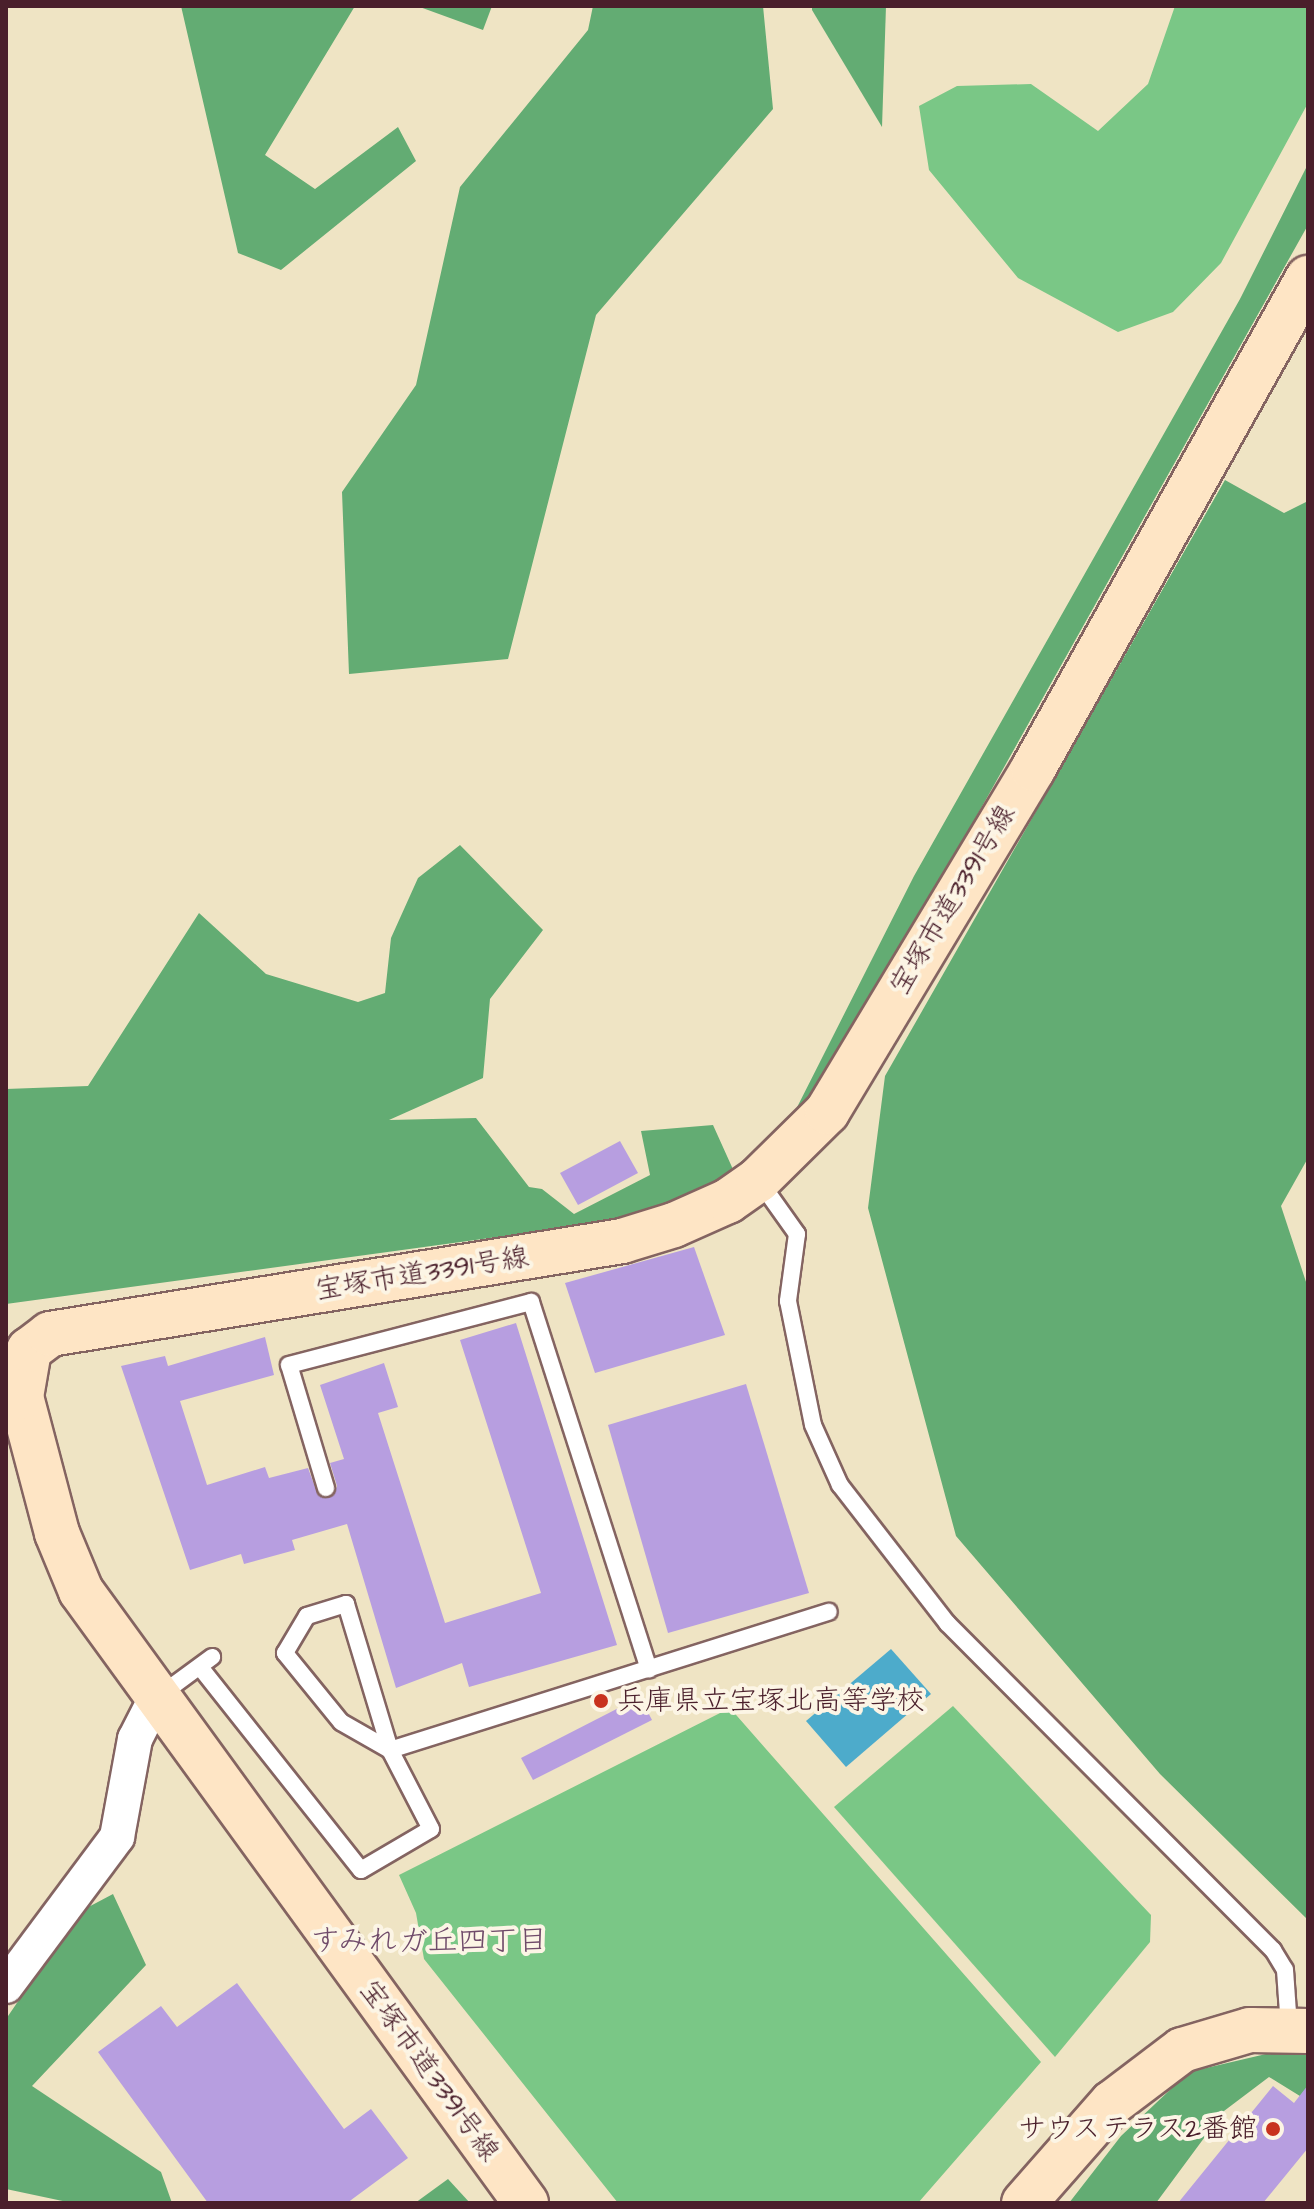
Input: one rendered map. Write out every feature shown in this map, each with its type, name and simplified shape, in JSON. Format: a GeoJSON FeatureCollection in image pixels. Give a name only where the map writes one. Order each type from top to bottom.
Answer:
{"type":"FeatureCollection","features":[{"type":"Feature","properties":{"kind":"street","name":"宝塚市道3391号線"},"geometry":{"type":"LineString","coordinates":[[526,2203],[81,1591],[57,1533],[21,1397],[29,1350],[50,1334],[622,1241],[701,1213],[758,1180],[827,1112],[1033,769],[1308,278]]}},
{"type":"Feature","properties":{"kind":"street"},"geometry":{"type":"LineString","coordinates":[[6,1986],[117,1837],[135,1739],[156,1698]]}},
{"type":"Feature","properties":{"kind":"street"},"geometry":{"type":"LineString","coordinates":[[1024,2203],[1112,2103],[1182,2050],[1250,2030],[1298,2030]]}},
{"type":"Feature","properties":{"kind":"lane"},"geometry":{"type":"LineString","coordinates":[[758,1180],[797,1234],[788,1301],[813,1425],[840,1485],[947,1623],[1273,1950],[1285,1970],[1298,2030]]}},
{"type":"Feature","properties":{"kind":"lane"},"geometry":{"type":"LineString","coordinates":[[326,1488],[289,1365],[531,1302],[649,1670]]}},
{"type":"Feature","properties":{"kind":"lane"},"geometry":{"type":"LineString","coordinates":[[156,1698],[206,1662],[361,1870],[431,1829],[390,1750],[346,1604],[307,1616],[285,1653],[341,1722],[390,1750],[829,1612]]}},
{"type":"Feature","properties":{"kind":"green space"},"geometry":{"type":"Polygon","coordinates":[[[181,6],[355,6],[265,155],[315,189],[398,127],[416,161],[281,270],[238,253],[181,6]]]}},
{"type":"Feature","properties":{"kind":"green space"},"geometry":{"type":"Polygon","coordinates":[[[417,6],[492,6],[483,30],[417,6]]]}},
{"type":"Feature","properties":{"kind":"green space"},"geometry":{"type":"Polygon","coordinates":[[[593,6],[763,6],[773,109],[596,315],[508,659],[349,674],[342,492],[416,385],[460,187],[588,30],[593,6]]]}},
{"type":"Feature","properties":{"kind":"green space"},"geometry":{"type":"Polygon","coordinates":[[[812,6],[886,6],[882,127],[812,10],[812,6]]]}},
{"type":"Feature","properties":{"kind":"green space"},"geometry":{"type":"Polygon","coordinates":[[[1175,6],[1308,6],[1308,103],[1221,263],[1173,312],[1118,332],[1018,278],[929,170],[919,106],[957,86],[1031,84],[1098,131],[1148,84],[1175,6]]]}},
{"type":"Feature","properties":{"kind":"green space"},"geometry":{"type":"Polygon","coordinates":[[[1308,164],[1308,225],[827,1083],[782,1137],[914,876],[1240,299],[1308,164]]]}},
{"type":"Feature","properties":{"kind":"green space"},"geometry":{"type":"Polygon","coordinates":[[[1225,480],[1284,513],[1308,501],[1308,1158],[1281,1206],[1308,1288],[1308,1920],[1160,1774],[956,1536],[868,1208],[885,1076],[1225,480]]]}},
{"type":"Feature","properties":{"kind":"green space"},"geometry":{"type":"Polygon","coordinates":[[[460,845],[543,930],[490,999],[483,1078],[389,1120],[476,1118],[529,1187],[542,1189],[574,1214],[650,1175],[641,1131],[713,1125],[736,1176],[629,1219],[6,1304],[6,1089],[88,1086],[199,913],[266,974],[358,1002],[385,993],[391,938],[418,878],[460,845]]]}},
{"type":"Feature","properties":{"kind":"green space"},"geometry":{"type":"Polygon","coordinates":[[[953,1706],[1151,1915],[1150,1942],[1055,2057],[834,1807],[953,1706]]]}},
{"type":"Feature","properties":{"kind":"green space"},"geometry":{"type":"Polygon","coordinates":[[[730,1708],[1041,2062],[918,2203],[618,2203],[424,1959],[416,1913],[399,1875],[730,1708]]]}},
{"type":"Feature","properties":{"kind":"green space"},"geometry":{"type":"Polygon","coordinates":[[[113,1894],[146,1965],[32,2086],[161,2172],[172,2203],[72,2203],[6,2189],[6,2019],[79,1912],[113,1894]]]}},
{"type":"Feature","properties":{"kind":"green space"},"geometry":{"type":"Polygon","coordinates":[[[1266,2054],[1308,2055],[1308,2101],[1269,2077],[1224,2111],[1156,2203],[1069,2203],[1121,2136],[1189,2072],[1266,2054]]]}},
{"type":"Feature","properties":{"kind":"green space"},"geometry":{"type":"Polygon","coordinates":[[[448,2179],[470,2203],[415,2203],[448,2179]]]}},
{"type":"Feature","properties":{"kind":"water"},"geometry":{"type":"Polygon","coordinates":[[[891,1649],[931,1694],[846,1767],[806,1721],[891,1649]]]}},
{"type":"Feature","properties":{"kind":"building"},"geometry":{"type":"Polygon","coordinates":[[[620,1141],[638,1173],[578,1205],[560,1173],[620,1141]]]}},
{"type":"Feature","properties":{"kind":"building"},"geometry":{"type":"Polygon","coordinates":[[[694,1247],[725,1335],[595,1373],[565,1283],[694,1247]]]}},
{"type":"Feature","properties":{"kind":"building"},"geometry":{"type":"Polygon","coordinates":[[[516,1323],[617,1645],[469,1687],[462,1663],[396,1688],[347,1524],[292,1540],[295,1550],[244,1564],[241,1554],[190,1570],[121,1366],[165,1356],[168,1366],[265,1337],[274,1375],[180,1401],[207,1485],[265,1467],[269,1478],[308,1468],[318,1495],[333,1496],[337,1486],[330,1463],[344,1459],[320,1385],[384,1363],[398,1407],[378,1413],[445,1623],[541,1593],[460,1340],[516,1323]]]}},
{"type":"Feature","properties":{"kind":"building"},"geometry":{"type":"Polygon","coordinates":[[[746,1384],[809,1593],[668,1633],[608,1425],[746,1384]]]}},
{"type":"Feature","properties":{"kind":"building"},"geometry":{"type":"Polygon","coordinates":[[[640,1697],[652,1720],[533,1780],[521,1758],[640,1697]]]}},
{"type":"Feature","properties":{"kind":"building"},"geometry":{"type":"Polygon","coordinates":[[[237,1983],[344,2129],[371,2109],[408,2158],[347,2203],[208,2203],[98,2052],[161,2006],[177,2027],[237,1983]]]}},
{"type":"Feature","properties":{"kind":"building","name":"サウステラス2番館"},"geometry":{"type":"Polygon","coordinates":[[[1308,2085],[1308,2148],[1263,2203],[1178,2203],[1273,2086],[1294,2103],[1308,2085]]]}},
{"type":"Feature","properties":{"kind":"place","name":"兵庫県立宝塚北高等学校"},"geometry":{"type":"Point","coordinates":[601,1701]}},
{"type":"Feature","properties":{"kind":"place","name":"サウステラス2番館"},"geometry":{"type":"Point","coordinates":[1273,2129]}},
{"type":"Feature","properties":{"kind":"district","name":"すみれガ丘四丁目"},"geometry":{"type":"Point","coordinates":[429,1941]}}]}
